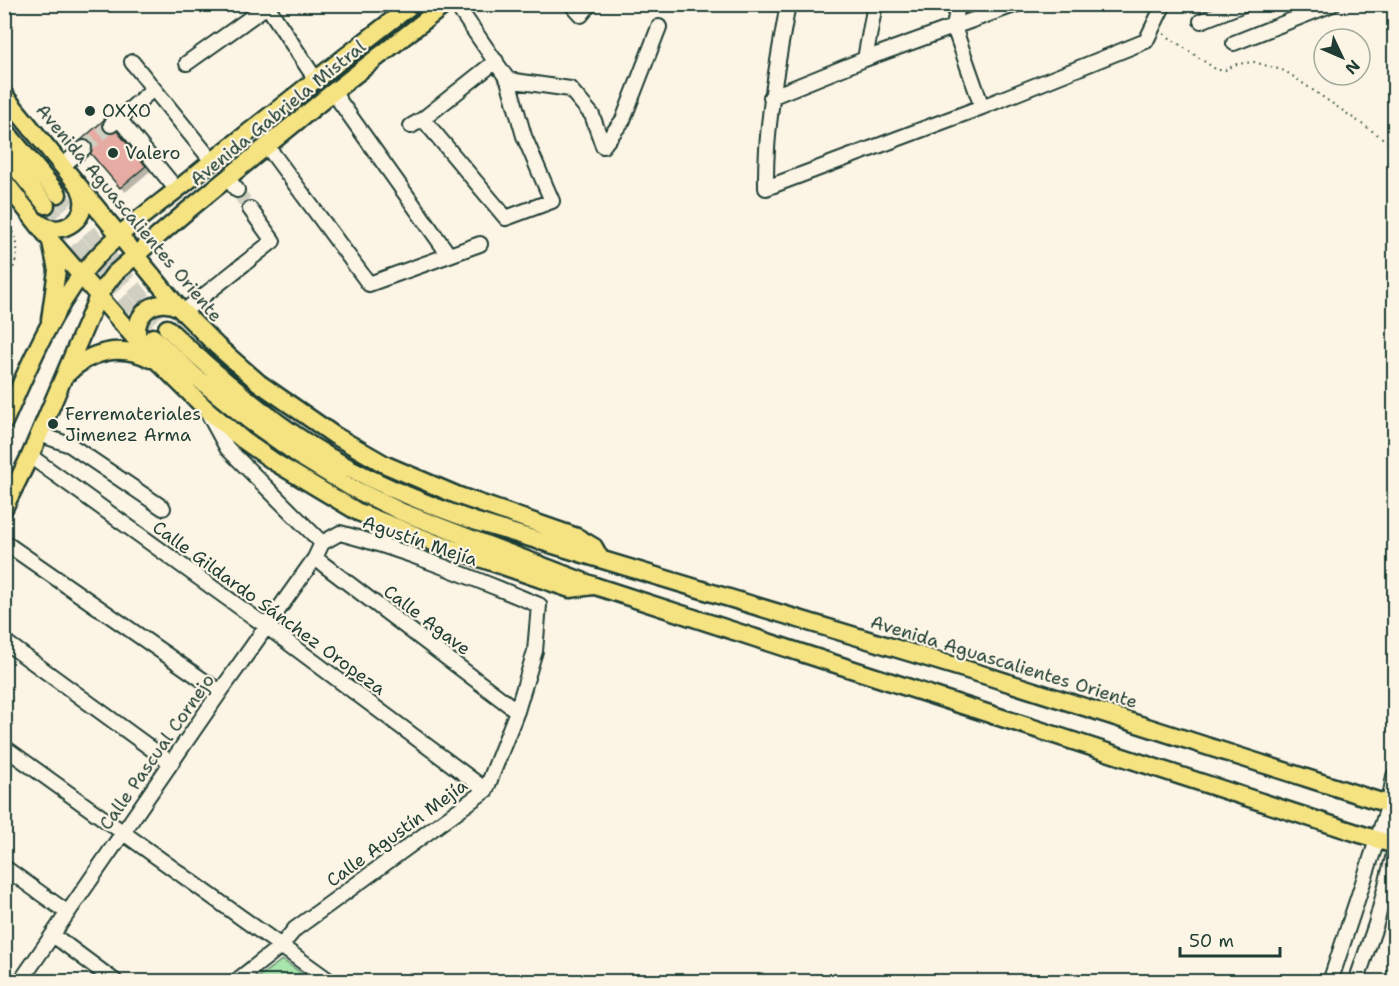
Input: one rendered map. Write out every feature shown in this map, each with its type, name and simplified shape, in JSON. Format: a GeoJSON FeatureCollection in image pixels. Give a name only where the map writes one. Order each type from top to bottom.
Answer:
{"type":"FeatureCollection","features":[{"type":"Feature","properties":{"kind":"main road","name":"Avenida Gabriela Mistral"},"geometry":{"type":"LineString","coordinates":[[48,327],[81,275],[119,236],[413,4]]}},
{"type":"Feature","properties":{"kind":"main road","name":"Avenida Gabriela Mistral"},"geometry":{"type":"LineString","coordinates":[[4,508],[30,456],[99,294],[114,274],[187,211],[232,184],[267,146],[446,4]]}},
{"type":"Feature","properties":{"kind":"main road","name":"Avenida Aguascalientes Oriente"},"geometry":{"type":"LineString","coordinates":[[4,95],[181,310],[259,383],[334,435],[386,465],[459,496],[578,537],[594,548],[601,559]]}},
{"type":"Feature","properties":{"kind":"main road"},"geometry":{"type":"LineString","coordinates":[[4,129],[52,200],[4,153]]}},
{"type":"Feature","properties":{"kind":"main road","name":"Avenida Aguascalientes Oriente"},"geometry":{"type":"LineString","coordinates":[[4,181],[51,241],[99,294],[153,337],[196,377],[250,421],[304,459],[350,487],[402,512],[595,586],[1376,840],[1394,856]]}},
{"type":"Feature","properties":{"kind":"main road"},"geometry":{"type":"LineString","coordinates":[[35,219],[44,227],[57,229],[74,222],[84,203],[77,184]]}},
{"type":"Feature","properties":{"kind":"main road"},"geometry":{"type":"LineString","coordinates":[[4,422],[48,327],[57,270],[51,241]]}},
{"type":"Feature","properties":{"kind":"main road"},"geometry":{"type":"LineString","coordinates":[[153,337],[136,331],[143,313],[160,303],[173,305],[181,310]]}},
{"type":"Feature","properties":{"kind":"main road","name":"Avenida Aguascalientes Oriente"},"geometry":{"type":"LineString","coordinates":[[153,337],[160,365],[243,440],[358,512],[433,542],[570,589],[595,586]]}},
{"type":"Feature","properties":{"kind":"main road","name":"Avenida Aguascalientes Oriente"},"geometry":{"type":"LineString","coordinates":[[153,337],[208,367],[266,414],[312,447],[417,501],[477,522],[981,674],[1392,805]]}},
{"type":"Feature","properties":{"kind":"main road"},"geometry":{"type":"LineString","coordinates":[[60,383],[81,362],[108,351],[119,350],[141,354],[160,365]]}},
{"type":"Feature","properties":{"kind":"street"},"geometry":{"type":"LineString","coordinates":[[459,4],[462,13],[496,61],[508,80],[524,136],[552,201],[506,218],[417,123],[496,61]]}},
{"type":"Feature","properties":{"kind":"street"},"geometry":{"type":"LineString","coordinates":[[571,4],[581,15],[591,4]]}},
{"type":"Feature","properties":{"kind":"street"},"geometry":{"type":"LineString","coordinates":[[788,4],[771,97],[765,149],[766,188],[982,107],[1146,41],[1164,4]]}},
{"type":"Feature","properties":{"kind":"street"},"geometry":{"type":"LineString","coordinates":[[865,59],[875,4]]}},
{"type":"Feature","properties":{"kind":"street"},"geometry":{"type":"LineString","coordinates":[[958,4],[954,27],[982,107]]}},
{"type":"Feature","properties":{"kind":"street"},"geometry":{"type":"LineString","coordinates":[[771,97],[865,59],[1017,4]]}},
{"type":"Feature","properties":{"kind":"street"},"geometry":{"type":"LineString","coordinates":[[1201,21],[1244,4]]}},
{"type":"Feature","properties":{"kind":"street"},"geometry":{"type":"LineString","coordinates":[[1234,43],[1333,4]]}},
{"type":"Feature","properties":{"kind":"street"},"geometry":{"type":"LineString","coordinates":[[187,63],[266,5],[316,80]]}},
{"type":"Feature","properties":{"kind":"street"},"geometry":{"type":"LineString","coordinates":[[508,80],[570,89],[592,115],[603,146],[622,120],[659,27]]}},
{"type":"Feature","properties":{"kind":"street"},"geometry":{"type":"LineString","coordinates":[[132,62],[212,161]]}},
{"type":"Feature","properties":{"kind":"street"},"geometry":{"type":"LineString","coordinates":[[153,89],[115,122],[177,189]]}},
{"type":"Feature","properties":{"kind":"street"},"geometry":{"type":"LineString","coordinates":[[333,92],[449,255]]}},
{"type":"Feature","properties":{"kind":"street"},"geometry":{"type":"LineString","coordinates":[[267,146],[369,284],[480,244]]}},
{"type":"Feature","properties":{"kind":"street"},"geometry":{"type":"LineString","coordinates":[[62,166],[84,148]]}},
{"type":"Feature","properties":{"kind":"street"},"geometry":{"type":"LineString","coordinates":[[181,310],[273,241],[250,209]]}},
{"type":"Feature","properties":{"kind":"street"},"geometry":{"type":"LineString","coordinates":[[206,408],[227,448],[322,543]]}},
{"type":"Feature","properties":{"kind":"street"},"geometry":{"type":"LineString","coordinates":[[39,434],[70,445],[163,508]]}},
{"type":"Feature","properties":{"kind":"street","name":"Calle Gildardo Sánchez Oropeza"},"geometry":{"type":"LineString","coordinates":[[30,456],[266,626],[486,790]]}},
{"type":"Feature","properties":{"kind":"street","name":"Agustín Mejía"},"geometry":{"type":"LineString","coordinates":[[322,543],[340,533],[374,542],[441,564],[539,605]]}},
{"type":"Feature","properties":{"kind":"street"},"geometry":{"type":"LineString","coordinates":[[4,542],[220,692]]}},
{"type":"Feature","properties":{"kind":"street","name":"Calle Pascual Cornejo"},"geometry":{"type":"LineString","coordinates":[[20,981],[315,558],[322,543]]}},
{"type":"Feature","properties":{"kind":"street","name":"Calle Agave"},"geometry":{"type":"LineString","coordinates":[[315,558],[517,711]]}},
{"type":"Feature","properties":{"kind":"street","name":"Calle Agustín Mejía"},"geometry":{"type":"LineString","coordinates":[[235,981],[282,946],[295,929],[486,790],[517,711],[535,651],[539,605]]}},
{"type":"Feature","properties":{"kind":"street"},"geometry":{"type":"LineString","coordinates":[[4,641],[171,763]]}},
{"type":"Feature","properties":{"kind":"street"},"geometry":{"type":"LineString","coordinates":[[4,747],[332,981]]}},
{"type":"Feature","properties":{"kind":"street"},"geometry":{"type":"LineString","coordinates":[[1330,981],[1376,840],[1392,805],[1395,776]]}},
{"type":"Feature","properties":{"kind":"street"},"geometry":{"type":"LineString","coordinates":[[1356,981],[1381,905],[1394,856]]}},
{"type":"Feature","properties":{"kind":"street"},"geometry":{"type":"LineString","coordinates":[[4,867],[68,913]]}},
{"type":"Feature","properties":{"kind":"street"},"geometry":{"type":"LineString","coordinates":[[1381,905],[1395,891]]}},
{"type":"Feature","properties":{"kind":"street"},"geometry":{"type":"LineString","coordinates":[[53,935],[116,981]]}},
{"type":"Feature","properties":{"kind":"path"},"geometry":{"type":"LineString","coordinates":[[1153,26],[1217,70],[1254,62],[1285,71],[1395,146]]}},
{"type":"Feature","properties":{"kind":"path"},"geometry":{"type":"LineString","coordinates":[[4,223],[15,235],[17,256],[4,284]]}},
{"type":"Feature","properties":{"kind":"green space"},"geometry":{"type":"Polygon","coordinates":[[[282,960],[313,981],[253,981],[282,960]]]}},
{"type":"Feature","properties":{"kind":"building","name":"Valero"},"geometry":{"type":"Polygon","coordinates":[[[106,118],[146,166],[120,188],[80,141],[106,118]]]}},
{"type":"Feature","properties":{"kind":"tunnel"},"geometry":{"type":"LineString","coordinates":[[84,148],[111,125]]}},
{"type":"Feature","properties":{"kind":"tunnel"},"geometry":{"type":"LineString","coordinates":[[237,190],[250,209]]}},
{"type":"Feature","properties":{"kind":"tunnel"},"geometry":{"type":"LineString","coordinates":[[58,194],[167,328]]}},
{"type":"Feature","properties":{"kind":"tunnel"},"geometry":{"type":"LineString","coordinates":[[46,205],[153,337]]}},
{"type":"Feature","properties":{"kind":"place","name":"OXXO"},"geometry":{"type":"Point","coordinates":[90,111]}},
{"type":"Feature","properties":{"kind":"place","name":"Valero"},"geometry":{"type":"Point","coordinates":[113,153]}},
{"type":"Feature","properties":{"kind":"place","name":"Ferremateriales Jimenez Arma"},"geometry":{"type":"Point","coordinates":[53,424]}}]}
